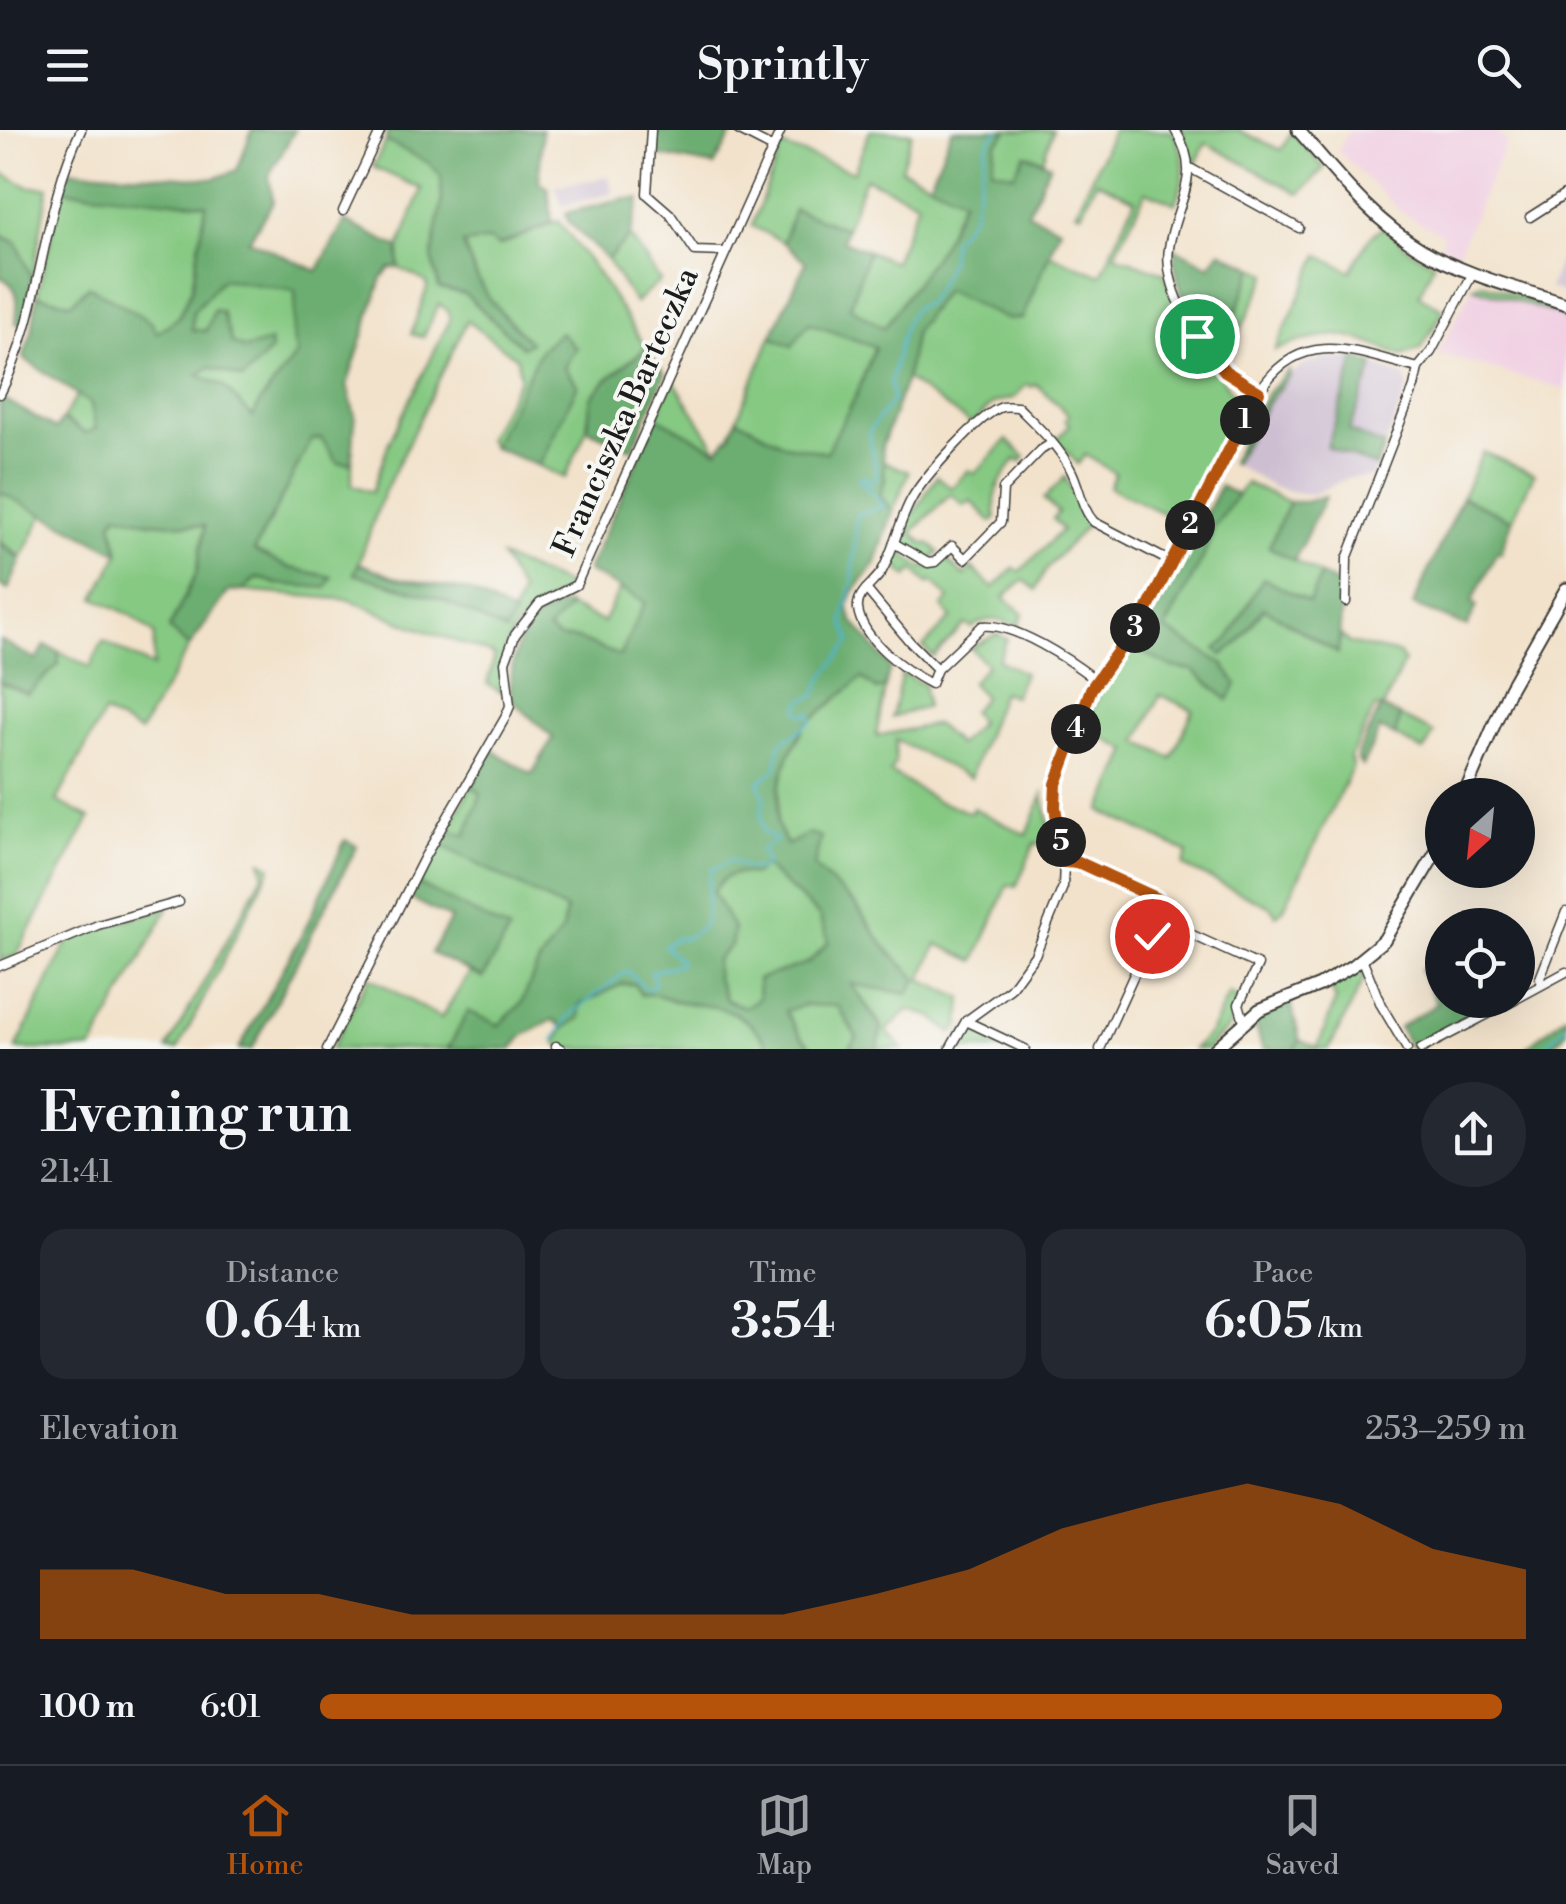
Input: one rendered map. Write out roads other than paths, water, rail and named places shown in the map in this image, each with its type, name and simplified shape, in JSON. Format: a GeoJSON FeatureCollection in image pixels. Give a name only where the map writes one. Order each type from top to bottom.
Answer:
{"type":"FeatureCollection","features":[{"type":"Feature","properties":{"kind":"street"},"geometry":{"type":"LineString","coordinates":[[0,394],[28,327],[57,190],[81,130]]}},
{"type":"Feature","properties":{"kind":"street"},"geometry":{"type":"LineString","coordinates":[[343,211],[381,130]]}},
{"type":"Feature","properties":{"kind":"street"},"geometry":{"type":"LineString","coordinates":[[651,130],[646,194],[670,214],[695,251],[726,252]]}},
{"type":"Feature","properties":{"kind":"street"},"geometry":{"type":"LineString","coordinates":[[738,130],[773,148]]}},
{"type":"Feature","properties":{"kind":"street","name":"Franciszka Barteczka"},"geometry":{"type":"LineString","coordinates":[[327,1049],[424,858],[505,718],[510,706],[505,662],[515,634],[540,603],[576,585],[780,130]]}},
{"type":"Feature","properties":{"kind":"street"},"geometry":{"type":"LineString","coordinates":[[1175,130],[1184,143],[1190,168],[1169,248],[1170,271],[1197,336],[1225,371],[1259,392]]}},
{"type":"Feature","properties":{"kind":"street"},"geometry":{"type":"LineString","coordinates":[[1298,130],[1358,199],[1422,250],[1474,273],[1566,304]]}},
{"type":"Feature","properties":{"kind":"street"},"geometry":{"type":"LineString","coordinates":[[1190,168],[1299,228]]}},
{"type":"Feature","properties":{"kind":"street"},"geometry":{"type":"LineString","coordinates":[[1530,216],[1566,194]]}},
{"type":"Feature","properties":{"kind":"street"},"geometry":{"type":"LineString","coordinates":[[1346,602],[1347,559],[1418,368],[1431,352],[1474,273]]}},
{"type":"Feature","properties":{"kind":"street"},"geometry":{"type":"LineString","coordinates":[[950,1049],[966,1022],[1020,980],[1036,955],[1063,888],[1056,784],[1096,680],[1138,624],[1259,392],[1279,366],[1306,352],[1333,348],[1364,352],[1418,368]]}},
{"type":"Feature","properties":{"kind":"street"},"geometry":{"type":"LineString","coordinates":[[1096,680],[1058,654],[991,625],[982,626],[938,669],[931,684],[899,667],[862,621],[857,605],[883,569],[912,498],[932,469],[987,416],[1000,408],[1018,407],[1072,471],[1086,514],[1094,522],[1171,562]]}},
{"type":"Feature","properties":{"kind":"street"},"geometry":{"type":"LineString","coordinates":[[894,542],[928,563],[935,562],[952,546],[965,559],[1001,522],[1003,488],[1052,443]]}},
{"type":"Feature","properties":{"kind":"street"},"geometry":{"type":"LineString","coordinates":[[866,589],[938,669]]}},
{"type":"Feature","properties":{"kind":"street"},"geometry":{"type":"LineString","coordinates":[[1471,778],[1510,688],[1566,589]]}},
{"type":"Feature","properties":{"kind":"street"},"geometry":{"type":"LineString","coordinates":[[1064,862],[1080,863],[1156,898],[1164,922]]}},
{"type":"Feature","properties":{"kind":"street"},"geometry":{"type":"LineString","coordinates":[[1215,1049],[1244,1021],[1320,985],[1384,940],[1425,871]]}},
{"type":"Feature","properties":{"kind":"street"},"geometry":{"type":"LineString","coordinates":[[0,966],[98,926],[179,902]]}},
{"type":"Feature","properties":{"kind":"street"},"geometry":{"type":"LineString","coordinates":[[1542,984],[1546,960],[1566,912]]}},
{"type":"Feature","properties":{"kind":"street"},"geometry":{"type":"LineString","coordinates":[[1164,922],[1258,965],[1239,1004],[1244,1021]]}},
{"type":"Feature","properties":{"kind":"street"},"geometry":{"type":"LineString","coordinates":[[1100,1049],[1152,936],[1164,922]]}},
{"type":"Feature","properties":{"kind":"street"},"geometry":{"type":"LineString","coordinates":[[1362,958],[1381,1005],[1406,1049]]}},
{"type":"Feature","properties":{"kind":"street"},"geometry":{"type":"LineString","coordinates":[[1535,988],[1564,973],[1546,960]]}},
{"type":"Feature","properties":{"kind":"street"},"geometry":{"type":"LineString","coordinates":[[986,1007],[987,1032]]}},
{"type":"Feature","properties":{"kind":"street"},"geometry":{"type":"LineString","coordinates":[[1421,1049],[1480,1018]]}},
{"type":"Feature","properties":{"kind":"street"},"geometry":{"type":"LineString","coordinates":[[966,1022],[1025,1049]]}},
{"type":"Feature","properties":{"kind":"waterway"},"geometry":{"type":"LineString","coordinates":[[554,1040],[571,1014],[627,971],[651,989],[655,982],[651,972],[680,964],[664,946],[704,926],[712,870],[732,860],[748,869],[764,868],[767,861],[759,850],[775,842],[775,838],[764,833],[761,816],[765,800],[759,782],[776,769],[780,744],[812,721],[810,713],[803,715],[798,710],[800,704],[815,696],[822,679],[851,641],[843,621],[852,585],[857,514],[884,506],[859,478],[864,476],[871,483],[877,477],[869,431],[893,400],[890,383],[905,324],[914,308],[927,303],[939,284],[950,260],[952,241],[973,215],[986,149],[999,130]]}},
{"type":"Feature","properties":{"kind":"waterway"},"geometry":{"type":"LineString","coordinates":[[1543,1049],[1566,1025]]}}]}
